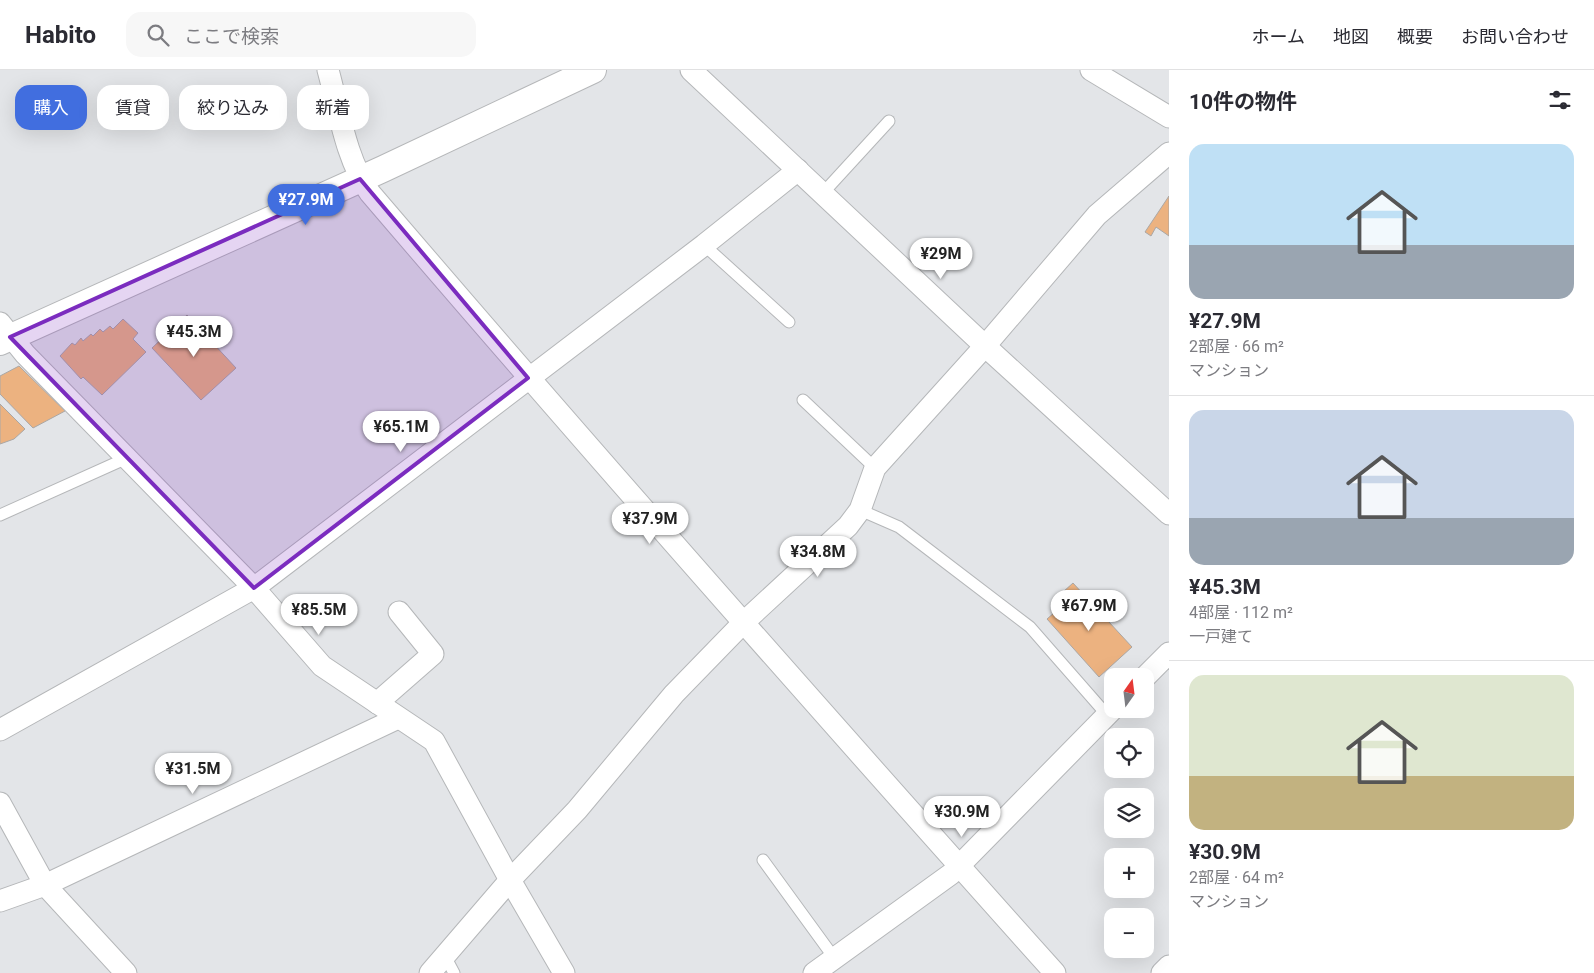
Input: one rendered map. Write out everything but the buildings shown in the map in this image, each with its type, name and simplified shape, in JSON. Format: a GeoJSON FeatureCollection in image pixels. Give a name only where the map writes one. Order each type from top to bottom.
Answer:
{"type":"FeatureCollection","features":[{"type":"Feature","properties":{"kind":"street"},"geometry":{"type":"LineString","coordinates":[[328,70],[349,147],[360,179],[370,193],[528,378],[742,623],[1055,973]]}},
{"type":"Feature","properties":{"kind":"street"},"geometry":{"type":"LineString","coordinates":[[564,973],[510,880],[434,741],[322,666],[254,588],[4,334],[360,179],[593,70]]}},
{"type":"Feature","properties":{"kind":"street"},"geometry":{"type":"LineString","coordinates":[[691,70],[985,346],[1167,505]]}},
{"type":"Feature","properties":{"kind":"street"},"geometry":{"type":"LineString","coordinates":[[1092,70],[1169,117]]}},
{"type":"Feature","properties":{"kind":"street"},"geometry":{"type":"LineString","coordinates":[[430,973],[449,965],[510,880],[577,810],[674,694],[742,623],[848,526],[860,510],[875,468],[985,346],[1097,215],[1169,152]]}},
{"type":"Feature","properties":{"kind":"street"},"geometry":{"type":"LineString","coordinates":[[0,730],[254,588],[704,245],[798,170]]}},
{"type":"Feature","properties":{"kind":"street"},"geometry":{"type":"LineString","coordinates":[[377,703],[433,654],[399,612]]}},
{"type":"Feature","properties":{"kind":"street"},"geometry":{"type":"LineString","coordinates":[[1154,668],[1169,653]]}},
{"type":"Feature","properties":{"kind":"street"},"geometry":{"type":"LineString","coordinates":[[0,901],[45,885],[398,718]]}},
{"type":"Feature","properties":{"kind":"street"},"geometry":{"type":"LineString","coordinates":[[814,973],[951,874],[1104,718]]}},
{"type":"Feature","properties":{"kind":"street"},"geometry":{"type":"LineString","coordinates":[[0,803],[45,885],[126,973]]}},
{"type":"Feature","properties":{"kind":"street"},"geometry":{"type":"LineString","coordinates":[[1162,973],[1169,966]]}},
{"type":"Feature","properties":{"kind":"lane"},"geometry":{"type":"LineString","coordinates":[[822,193],[889,121]]}},
{"type":"Feature","properties":{"kind":"lane"},"geometry":{"type":"LineString","coordinates":[[704,245],[789,322]]}},
{"type":"Feature","properties":{"kind":"lane"},"geometry":{"type":"LineString","coordinates":[[803,400],[875,468]]}},
{"type":"Feature","properties":{"kind":"lane"},"geometry":{"type":"LineString","coordinates":[[0,515],[127,458]]}},
{"type":"Feature","properties":{"kind":"lane"},"geometry":{"type":"LineString","coordinates":[[860,510],[899,527],[1030,627],[1104,706]]}},
{"type":"Feature","properties":{"kind":"lane"},"geometry":{"type":"LineString","coordinates":[[764,860],[834,958]]}},
{"type":"Feature","properties":{"kind":"highlighted area"},"geometry":{"type":"Polygon","coordinates":[[[360,179],[528,378],[254,588],[10,337],[360,179]]]}}]}
